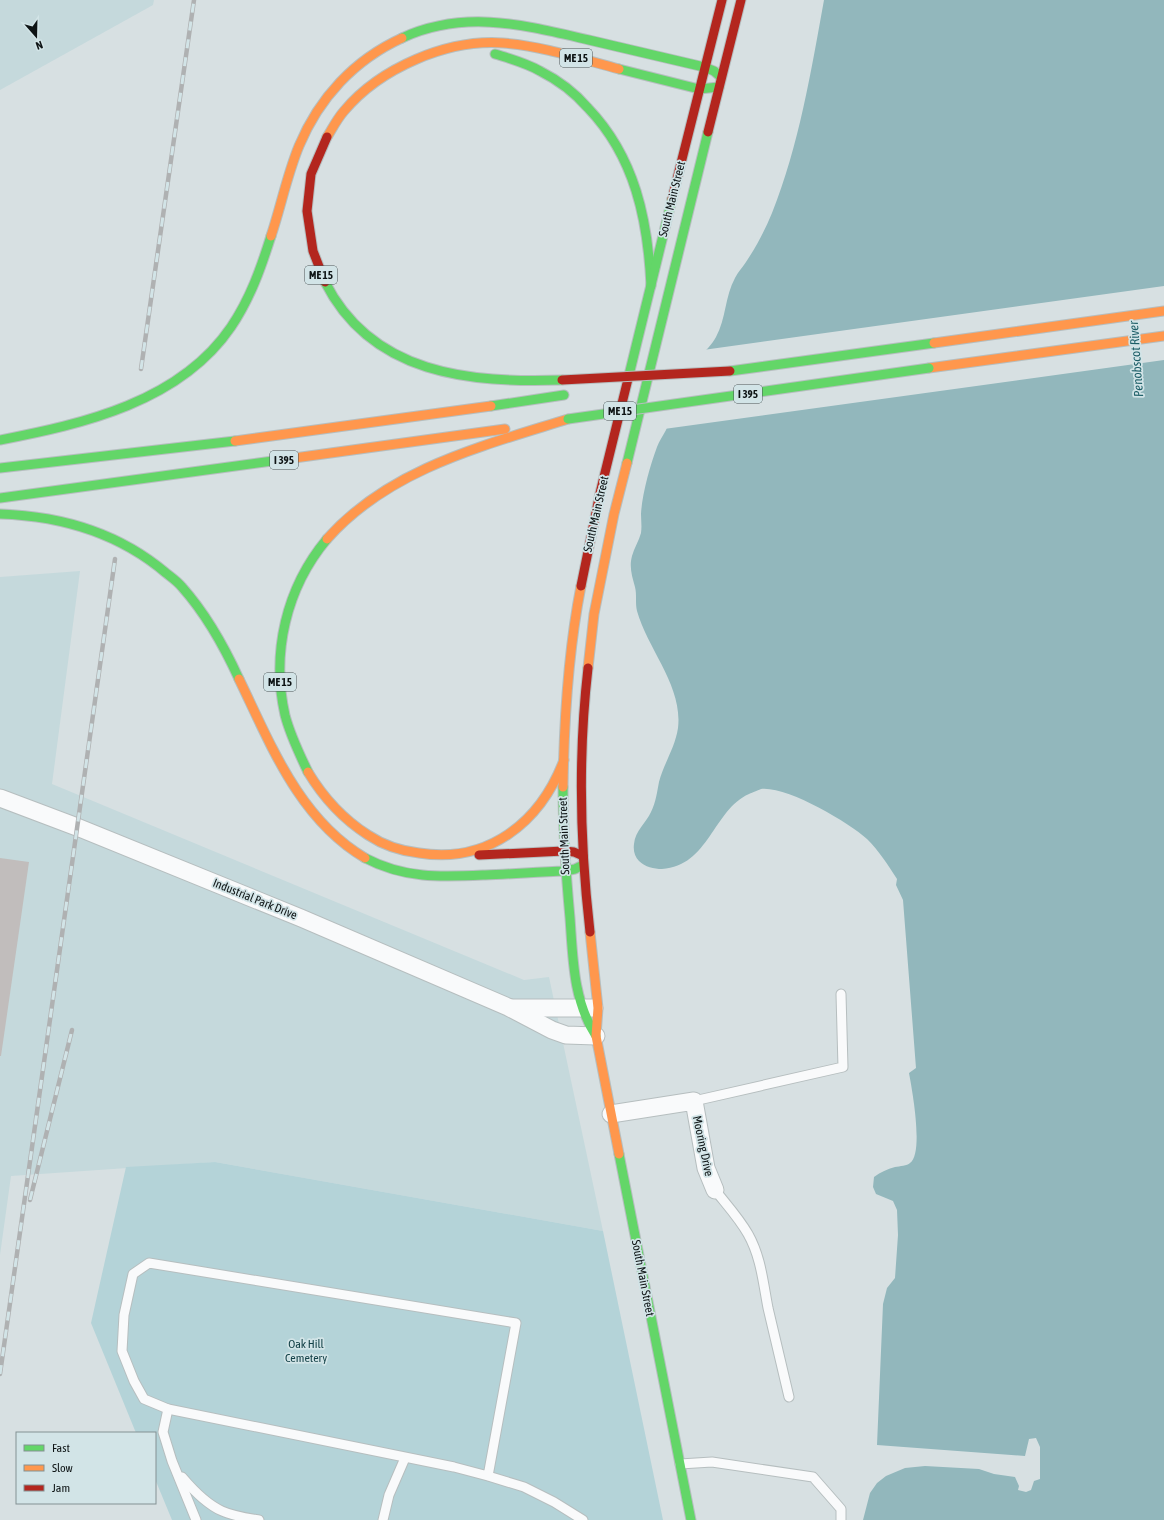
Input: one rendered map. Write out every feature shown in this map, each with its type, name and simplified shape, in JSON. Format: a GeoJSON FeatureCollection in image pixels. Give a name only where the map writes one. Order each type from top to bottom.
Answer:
{"type":"FeatureCollection","features":[{"type":"Feature","properties":{"kind":"main road","name":"South Main Street"},"geometry":{"type":"LineString","coordinates":[[690,1520],[596,1036],[590,1008],[574,966],[564,851],[564,760],[570,668],[579,598],[588,547],[704,67],[722,0]]}},
{"type":"Feature","properties":{"kind":"main road","name":"South Main Street"},"geometry":{"type":"LineString","coordinates":[[596,1036],[587,1023],[590,1008],[587,917],[583,861],[582,774],[584,720],[591,641],[598,589],[614,514],[740,0]]}},
{"type":"Feature","properties":{"kind":"main road"},"geometry":{"type":"LineString","coordinates":[[0,440],[62,427],[126,406],[155,392],[182,376],[216,346],[235,320],[255,282],[266,252],[299,144],[312,119],[339,82],[362,62],[387,45],[416,32],[446,24],[494,21],[542,29],[704,67],[714,71],[721,77]]}},
{"type":"Feature","properties":{"kind":"main road","name":"ME 15"},"geometry":{"type":"LineString","coordinates":[[719,87],[699,89],[555,53],[506,44],[474,44],[432,53],[402,64],[379,78],[367,88],[338,118],[325,139],[315,161],[312,173],[308,210],[311,240],[319,270],[337,303],[353,322],[374,340],[416,364],[448,374],[480,380],[513,382],[730,371]]}},
{"type":"Feature","properties":{"kind":"main road"},"geometry":{"type":"LineString","coordinates":[[432,53],[449,51],[480,51],[510,57],[554,78],[566,86],[586,105],[604,125],[616,144],[626,162],[634,182],[644,221],[650,263],[651,286]]}},
{"type":"Feature","properties":{"kind":"main road"},"geometry":{"type":"LineString","coordinates":[[1135,314],[1164,307]]}},
{"type":"Feature","properties":{"kind":"main road","name":"I 395"},"geometry":{"type":"LineString","coordinates":[[617,387],[1164,311]]}},
{"type":"Feature","properties":{"kind":"main road","name":"I 395"},"geometry":{"type":"LineString","coordinates":[[0,498],[499,430],[568,419],[1164,336]]}},
{"type":"Feature","properties":{"kind":"main road","name":"I 395"},"geometry":{"type":"LineString","coordinates":[[0,468],[243,440],[568,394]]}},
{"type":"Feature","properties":{"kind":"main road","name":"ME 15"},"geometry":{"type":"LineString","coordinates":[[564,760],[556,781],[538,808],[521,826],[490,846],[455,856],[438,856],[410,853],[384,845],[371,839],[340,815],[316,785],[296,751],[288,728],[281,689],[280,670],[285,622],[293,598],[308,566],[321,546],[364,504],[393,485],[424,469],[457,456],[568,419]]}},
{"type":"Feature","properties":{"kind":"main road"},"geometry":{"type":"LineString","coordinates":[[0,514],[24,515],[56,520],[100,532],[139,551],[173,576],[192,598],[211,624],[291,783],[325,828],[354,853],[372,863],[390,870],[427,877],[565,871],[575,869],[583,861],[574,852],[564,851],[455,856]]}},
{"type":"Feature","properties":{"kind":"street","name":"Industrial Park Drive"},"geometry":{"type":"LineString","coordinates":[[0,798],[77,827],[294,915],[508,1007],[543,1026],[566,1035],[596,1036]]}},
{"type":"Feature","properties":{"kind":"street","name":"Industrial Park Drive"},"geometry":{"type":"LineString","coordinates":[[508,1007],[530,1009],[590,1008]]}},
{"type":"Feature","properties":{"kind":"street"},"geometry":{"type":"LineString","coordinates":[[611,1114],[694,1101]]}},
{"type":"Feature","properties":{"kind":"street","name":"Mooring Drive"},"geometry":{"type":"LineString","coordinates":[[694,1101],[706,1168],[715,1190]]}},
{"type":"Feature","properties":{"kind":"lane"},"geometry":{"type":"LineString","coordinates":[[694,1101],[843,1067],[841,994]]}},
{"type":"Feature","properties":{"kind":"lane"},"geometry":{"type":"LineString","coordinates":[[715,1190],[739,1220],[756,1251],[768,1308],[790,1397]]}},
{"type":"Feature","properties":{"kind":"lane"},"geometry":{"type":"LineString","coordinates":[[488,1476],[516,1323],[149,1263],[133,1274],[124,1315],[122,1351],[134,1381],[144,1399],[168,1409],[454,1467],[488,1476],[538,1494],[583,1520]]}},
{"type":"Feature","properties":{"kind":"lane"},"geometry":{"type":"LineString","coordinates":[[168,1409],[164,1432],[176,1469],[196,1520]]}},
{"type":"Feature","properties":{"kind":"lane"},"geometry":{"type":"LineString","coordinates":[[383,1520],[389,1495],[405,1458]]}},
{"type":"Feature","properties":{"kind":"lane"},"geometry":{"type":"LineString","coordinates":[[680,1464],[712,1462],[813,1477],[841,1509],[841,1520]]}},
{"type":"Feature","properties":{"kind":"lane"},"geometry":{"type":"LineString","coordinates":[[176,1469],[192,1488],[206,1501],[223,1512],[259,1520]]}},
{"type":"Feature","properties":{"kind":"shaded area"},"geometry":{"type":"Polygon","coordinates":[[[0,0],[154,0],[153,5],[0,90],[0,0]]]}},
{"type":"Feature","properties":{"kind":"shaded area"},"geometry":{"type":"Polygon","coordinates":[[[80,571],[52,784],[524,980],[549,977],[603,1231],[215,1162],[11,1176],[0,1255],[0,577],[80,571]]]}},
{"type":"Feature","properties":{"kind":"green space","name":"Oak Hill Cemetery"},"geometry":{"type":"Polygon","coordinates":[[[215,1162],[603,1231],[663,1520],[172,1520],[156,1481],[156,1432],[136,1432],[91,1323],[126,1167],[215,1162]]]}},
{"type":"Feature","properties":{"kind":"water","name":"Penobscot River"},"geometry":{"type":"Polygon","coordinates":[[[824,0],[1164,0],[1164,1520],[863,1520],[870,1493],[877,1483],[886,1476],[905,1468],[925,1466],[979,1469],[994,1474],[1015,1477],[1019,1486],[1018,1490],[1026,1492],[1031,1490],[1034,1481],[1040,1479],[1040,1447],[1036,1438],[1029,1439],[1025,1456],[877,1445],[883,1304],[887,1288],[895,1278],[898,1235],[897,1210],[893,1201],[876,1194],[873,1187],[874,1177],[887,1170],[910,1163],[914,1157],[917,1134],[909,1073],[916,1068],[903,900],[896,885],[897,879],[887,863],[867,839],[846,824],[817,806],[801,799],[786,793],[761,789],[749,794],[737,802],[727,812],[701,848],[678,866],[656,869],[644,865],[635,856],[634,847],[636,835],[653,808],[661,775],[677,735],[678,728],[678,713],[675,697],[664,668],[642,626],[637,611],[636,590],[631,572],[632,556],[641,533],[641,514],[645,489],[657,447],[666,430],[682,390],[703,354],[713,343],[722,323],[729,292],[736,276],[757,244],[772,213],[790,161],[797,135],[824,0]]]}},
{"type":"Feature","properties":{"kind":"pier"},"geometry":{"type":"Polygon","coordinates":[[[1164,286],[1164,360],[664,429],[682,385],[703,350],[1164,286]]]}},
{"type":"Feature","properties":{"kind":"building"},"geometry":{"type":"Polygon","coordinates":[[[0,858],[29,862],[1,1056],[0,1056],[0,858]]]}},
{"type":"Feature","properties":{"kind":"railway"},"geometry":{"type":"LineString","coordinates":[[141,369],[194,0]]}},
{"type":"Feature","properties":{"kind":"railway"},"geometry":{"type":"LineString","coordinates":[[0,1374],[115,559]]}},
{"type":"Feature","properties":{"kind":"railway"},"geometry":{"type":"LineString","coordinates":[[30,1200],[72,1030]]}},
{"type":"Feature","properties":{"kind":"traffic: fast"},"geometry":{"type":"LineString","coordinates":[[402,38],[425,29],[449,24],[495,22],[565,34],[704,67],[714,71],[721,77]]}},
{"type":"Feature","properties":{"kind":"traffic: fast"},"geometry":{"type":"LineString","coordinates":[[495,54],[518,61],[560,83],[583,102],[604,127],[628,168],[636,191],[646,237],[651,286]]}},
{"type":"Feature","properties":{"kind":"traffic: fast"},"geometry":{"type":"LineString","coordinates":[[619,69],[699,89],[719,87]]}},
{"type":"Feature","properties":{"kind":"traffic: fast"},"geometry":{"type":"LineString","coordinates":[[627,463],[708,132]]}},
{"type":"Feature","properties":{"kind":"traffic: fast"},"geometry":{"type":"LineString","coordinates":[[628,379],[672,199]]}},
{"type":"Feature","properties":{"kind":"traffic: fast"},"geometry":{"type":"LineString","coordinates":[[0,440],[64,426],[128,406],[185,374],[210,353],[238,316],[254,283],[271,236]]}},
{"type":"Feature","properties":{"kind":"traffic: fast"},"geometry":{"type":"LineString","coordinates":[[325,282],[345,313],[369,337],[396,355],[427,367],[459,375],[493,379],[562,380]]}},
{"type":"Feature","properties":{"kind":"traffic: fast"},"geometry":{"type":"LineString","coordinates":[[730,371],[934,343]]}},
{"type":"Feature","properties":{"kind":"traffic: fast"},"geometry":{"type":"LineString","coordinates":[[568,419],[929,368]]}},
{"type":"Feature","properties":{"kind":"traffic: fast"},"geometry":{"type":"LineString","coordinates":[[491,406],[564,395]]}},
{"type":"Feature","properties":{"kind":"traffic: fast"},"geometry":{"type":"LineString","coordinates":[[0,468],[235,441]]}},
{"type":"Feature","properties":{"kind":"traffic: fast"},"geometry":{"type":"LineString","coordinates":[[0,498],[287,459]]}},
{"type":"Feature","properties":{"kind":"traffic: fast"},"geometry":{"type":"LineString","coordinates":[[0,514],[45,518],[88,529],[109,537],[148,559],[178,583],[191,597],[207,619],[239,679]]}},
{"type":"Feature","properties":{"kind":"traffic: fast"},"geometry":{"type":"LineString","coordinates":[[308,772],[292,737],[285,715],[281,692],[281,645],[285,622],[301,578],[327,539]]}},
{"type":"Feature","properties":{"kind":"traffic: fast"},"geometry":{"type":"LineString","coordinates":[[563,787],[565,853],[573,964],[578,994],[588,1022],[596,1036]]}},
{"type":"Feature","properties":{"kind":"traffic: fast"},"geometry":{"type":"LineString","coordinates":[[365,858],[394,870],[438,876],[469,876],[565,871],[575,869],[583,865]]}},
{"type":"Feature","properties":{"kind":"traffic: fast"},"geometry":{"type":"LineString","coordinates":[[619,1154],[691,1520]]}},
{"type":"Feature","properties":{"kind":"traffic: slow"},"geometry":{"type":"LineString","coordinates":[[271,236],[299,146],[307,128],[317,112],[340,82],[354,69],[368,57],[402,38]]}},
{"type":"Feature","properties":{"kind":"traffic: slow"},"geometry":{"type":"LineString","coordinates":[[327,137],[344,111],[376,82],[416,59],[438,51],[482,43],[503,43],[562,53],[619,69]]}},
{"type":"Feature","properties":{"kind":"traffic: slow"},"geometry":{"type":"LineString","coordinates":[[934,343],[1164,311]]}},
{"type":"Feature","properties":{"kind":"traffic: slow"},"geometry":{"type":"LineString","coordinates":[[929,368],[1164,336]]}},
{"type":"Feature","properties":{"kind":"traffic: slow"},"geometry":{"type":"LineString","coordinates":[[235,441],[491,406]]}},
{"type":"Feature","properties":{"kind":"traffic: slow"},"geometry":{"type":"LineString","coordinates":[[327,539],[352,515],[379,495],[408,477],[470,450],[568,419]]}},
{"type":"Feature","properties":{"kind":"traffic: slow"},"geometry":{"type":"LineString","coordinates":[[287,459],[505,429]]}},
{"type":"Feature","properties":{"kind":"traffic: slow"},"geometry":{"type":"LineString","coordinates":[[588,668],[594,614],[614,514],[627,463]]}},
{"type":"Feature","properties":{"kind":"traffic: slow"},"geometry":{"type":"LineString","coordinates":[[563,787],[564,737],[570,661],[581,586]]}},
{"type":"Feature","properties":{"kind":"traffic: slow"},"geometry":{"type":"LineString","coordinates":[[239,679],[289,779],[305,802],[322,823],[342,842],[365,858]]}},
{"type":"Feature","properties":{"kind":"traffic: slow"},"geometry":{"type":"LineString","coordinates":[[308,772],[334,807],[350,822],[374,839],[386,845],[406,851],[444,855],[467,852],[489,845],[508,834],[526,820],[541,803],[554,783],[564,760]]}},
{"type":"Feature","properties":{"kind":"traffic: slow"},"geometry":{"type":"LineString","coordinates":[[590,932],[598,1008],[596,1036],[619,1154]]}},
{"type":"Feature","properties":{"kind":"traffic: jam"},"geometry":{"type":"LineString","coordinates":[[672,199],[722,0]]}},
{"type":"Feature","properties":{"kind":"traffic: jam"},"geometry":{"type":"LineString","coordinates":[[708,132],[741,0]]}},
{"type":"Feature","properties":{"kind":"traffic: jam"},"geometry":{"type":"LineString","coordinates":[[325,282],[313,251],[307,211],[311,174],[327,137]]}},
{"type":"Feature","properties":{"kind":"traffic: jam"},"geometry":{"type":"LineString","coordinates":[[562,380],[730,371]]}},
{"type":"Feature","properties":{"kind":"traffic: jam"},"geometry":{"type":"LineString","coordinates":[[581,586],[600,493],[628,379]]}},
{"type":"Feature","properties":{"kind":"traffic: jam"},"geometry":{"type":"LineString","coordinates":[[588,668],[583,734],[582,833],[590,932]]}},
{"type":"Feature","properties":{"kind":"traffic: jam"},"geometry":{"type":"LineString","coordinates":[[479,855],[564,851],[574,852],[583,856]]}}]}
